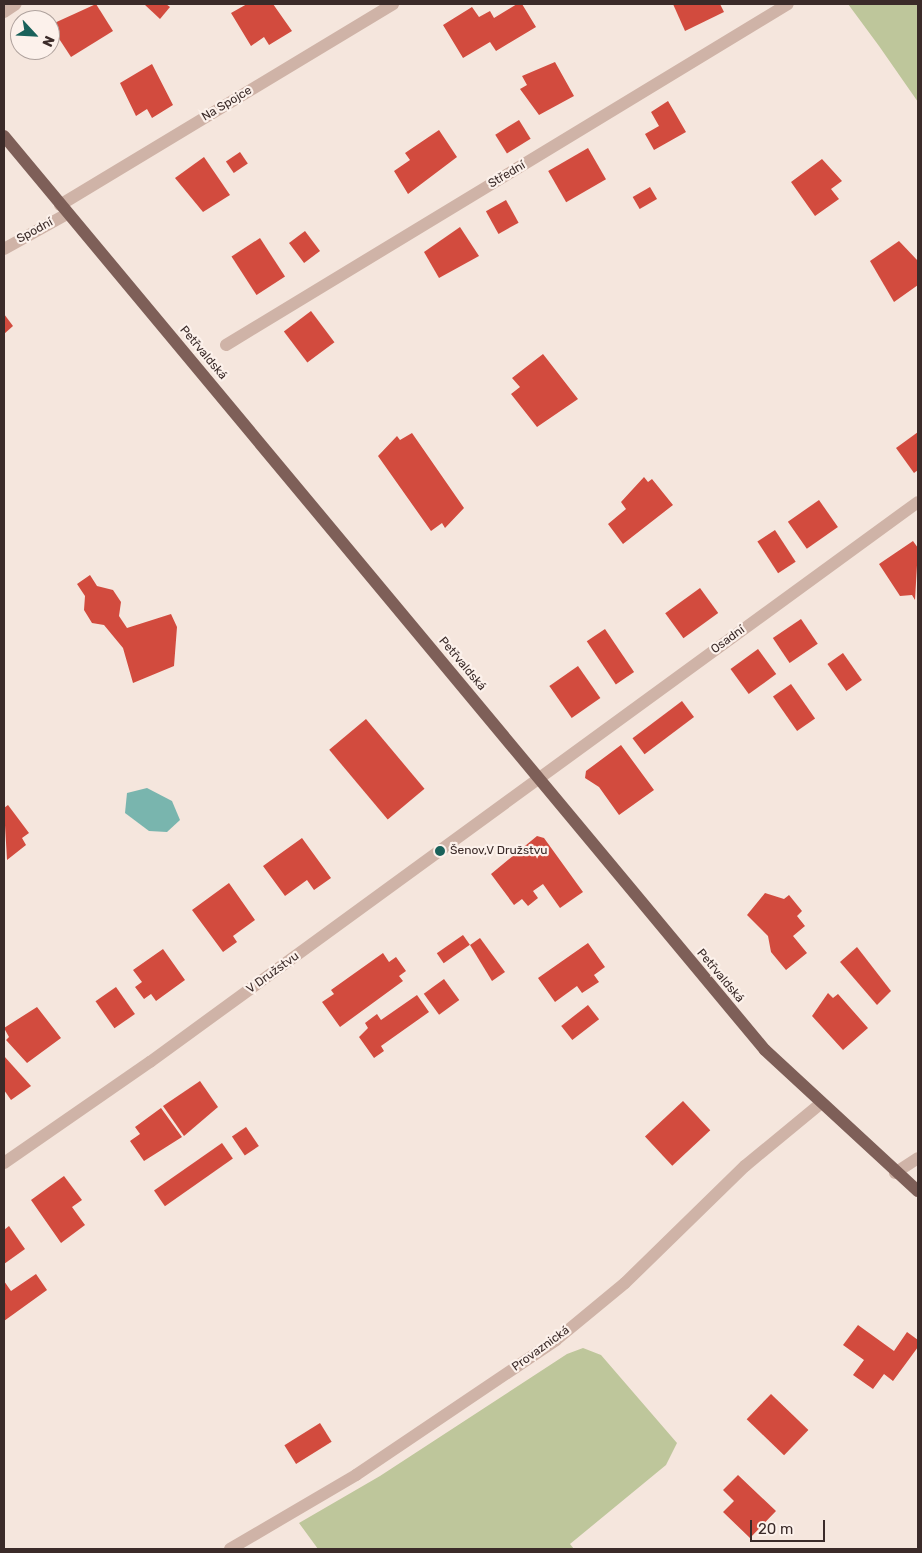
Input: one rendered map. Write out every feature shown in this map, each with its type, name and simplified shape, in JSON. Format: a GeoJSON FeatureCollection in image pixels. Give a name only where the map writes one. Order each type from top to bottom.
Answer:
{"type":"FeatureCollection","features":[{"type":"Feature","properties":{"kind":"main road","name":"Petřvaldská"},"geometry":{"type":"LineString","coordinates":[[4,136],[759,1043],[819,1104],[895,1173],[918,1191]]}},
{"type":"Feature","properties":{"kind":"street"},"geometry":{"type":"LineString","coordinates":[[4,12],[16,4]]}},
{"type":"Feature","properties":{"kind":"street","name":"Na Spojce"},"geometry":{"type":"LineString","coordinates":[[64,209],[393,4]]}},
{"type":"Feature","properties":{"kind":"street","name":"Střední"},"geometry":{"type":"LineString","coordinates":[[226,345],[788,4]]}},
{"type":"Feature","properties":{"kind":"street","name":"Spodní"},"geometry":{"type":"LineString","coordinates":[[4,249],[64,209]]}},
{"type":"Feature","properties":{"kind":"street","name":"Osadní"},"geometry":{"type":"LineString","coordinates":[[538,777],[918,502]]}},
{"type":"Feature","properties":{"kind":"street","name":"V Družstvu"},"geometry":{"type":"LineString","coordinates":[[4,1163],[150,1062],[538,777]]}},
{"type":"Feature","properties":{"kind":"street","name":"Provaznická"},"geometry":{"type":"LineString","coordinates":[[230,1549],[356,1475],[556,1340],[626,1283],[744,1166],[819,1104]]}},
{"type":"Feature","properties":{"kind":"street"},"geometry":{"type":"LineString","coordinates":[[895,1173],[918,1158]]}},
{"type":"Feature","properties":{"kind":"green space"},"geometry":{"type":"Polygon","coordinates":[[[848,4],[918,4],[918,102],[879,46],[848,4]]]}},
{"type":"Feature","properties":{"kind":"green space"},"geometry":{"type":"Polygon","coordinates":[[[583,1348],[601,1355],[677,1443],[666,1465],[570,1544],[574,1549],[318,1549],[299,1523],[380,1476],[567,1354],[583,1348]]]}},
{"type":"Feature","properties":{"kind":"water"},"geometry":{"type":"Polygon","coordinates":[[[147,788],[172,801],[180,820],[167,832],[149,831],[125,813],[127,793],[147,788]]]}},
{"type":"Feature","properties":{"kind":"building"},"geometry":{"type":"Polygon","coordinates":[[[96,4],[113,31],[71,57],[60,40],[60,20],[96,4]]]}},
{"type":"Feature","properties":{"kind":"building"},"geometry":{"type":"Polygon","coordinates":[[[144,4],[166,4],[170,7],[160,19],[144,4]]]}},
{"type":"Feature","properties":{"kind":"building"},"geometry":{"type":"Polygon","coordinates":[[[247,4],[273,4],[292,31],[269,45],[264,37],[251,46],[231,13],[247,4]]]}},
{"type":"Feature","properties":{"kind":"building"},"geometry":{"type":"Polygon","coordinates":[[[517,4],[522,4],[536,27],[496,51],[490,42],[463,58],[443,25],[472,7],[479,17],[490,11],[494,18],[517,4]]]}},
{"type":"Feature","properties":{"kind":"building"},"geometry":{"type":"Polygon","coordinates":[[[673,4],[720,4],[724,12],[685,31],[673,4]]]}},
{"type":"Feature","properties":{"kind":"building"},"geometry":{"type":"Polygon","coordinates":[[[555,62],[574,96],[539,115],[520,89],[527,85],[522,76],[555,62]]]}},
{"type":"Feature","properties":{"kind":"building"},"geometry":{"type":"Polygon","coordinates":[[[152,64],[173,105],[152,118],[147,109],[136,116],[120,83],[152,64]]]}},
{"type":"Feature","properties":{"kind":"building"},"geometry":{"type":"Polygon","coordinates":[[[668,101],[686,132],[654,150],[645,134],[659,126],[651,112],[668,101]]]}},
{"type":"Feature","properties":{"kind":"building"},"geometry":{"type":"Polygon","coordinates":[[[519,120],[531,139],[507,153],[495,135],[519,120]]]}},
{"type":"Feature","properties":{"kind":"building"},"geometry":{"type":"Polygon","coordinates":[[[439,130],[457,157],[408,194],[394,171],[410,160],[405,153],[439,130]]]}},
{"type":"Feature","properties":{"kind":"building"},"geometry":{"type":"Polygon","coordinates":[[[588,148],[606,179],[566,202],[548,171],[588,148]]]}},
{"type":"Feature","properties":{"kind":"building"},"geometry":{"type":"Polygon","coordinates":[[[240,152],[248,164],[234,173],[226,162],[240,152]]]}},
{"type":"Feature","properties":{"kind":"building"},"geometry":{"type":"Polygon","coordinates":[[[204,157],[230,195],[203,212],[175,178],[204,157]]]}},
{"type":"Feature","properties":{"kind":"building"},"geometry":{"type":"Polygon","coordinates":[[[822,159],[842,181],[831,189],[839,199],[815,216],[791,182],[822,159]]]}},
{"type":"Feature","properties":{"kind":"building"},"geometry":{"type":"Polygon","coordinates":[[[650,187],[657,199],[640,209],[633,197],[650,187]]]}},
{"type":"Feature","properties":{"kind":"building"},"geometry":{"type":"Polygon","coordinates":[[[506,200],[519,223],[498,234],[486,211],[506,200]]]}},
{"type":"Feature","properties":{"kind":"building"},"geometry":{"type":"Polygon","coordinates":[[[460,227],[479,256],[439,278],[424,252],[460,227]]]}},
{"type":"Feature","properties":{"kind":"building"},"geometry":{"type":"Polygon","coordinates":[[[305,231],[320,251],[304,263],[289,243],[305,231]]]}},
{"type":"Feature","properties":{"kind":"building"},"geometry":{"type":"Polygon","coordinates":[[[260,238],[285,277],[257,295],[231,257],[260,238]]]}},
{"type":"Feature","properties":{"kind":"building"},"geometry":{"type":"Polygon","coordinates":[[[899,241],[918,261],[918,285],[894,302],[870,261],[899,241]]]}},
{"type":"Feature","properties":{"kind":"building"},"geometry":{"type":"Polygon","coordinates":[[[311,311],[334,342],[307,363],[284,331],[311,311]]]}},
{"type":"Feature","properties":{"kind":"building"},"geometry":{"type":"Polygon","coordinates":[[[4,314],[13,326],[4,334],[4,314]]]}},
{"type":"Feature","properties":{"kind":"building"},"geometry":{"type":"Polygon","coordinates":[[[543,354],[578,399],[537,427],[511,394],[520,387],[512,378],[543,354]]]}},
{"type":"Feature","properties":{"kind":"building"},"geometry":{"type":"Polygon","coordinates":[[[918,432],[918,470],[914,473],[896,448],[918,432]]]}},
{"type":"Feature","properties":{"kind":"building"},"geometry":{"type":"Polygon","coordinates":[[[412,433],[464,508],[445,528],[442,523],[431,531],[378,456],[397,436],[400,440],[412,433]]]}},
{"type":"Feature","properties":{"kind":"building"},"geometry":{"type":"Polygon","coordinates":[[[644,477],[648,482],[652,479],[673,505],[623,544],[608,524],[626,509],[621,502],[644,477]]]}},
{"type":"Feature","properties":{"kind":"building"},"geometry":{"type":"Polygon","coordinates":[[[819,500],[838,527],[807,549],[788,522],[819,500]]]}},
{"type":"Feature","properties":{"kind":"building"},"geometry":{"type":"Polygon","coordinates":[[[775,530],[796,562],[778,573],[757,541],[775,530]]]}},
{"type":"Feature","properties":{"kind":"building"},"geometry":{"type":"Polygon","coordinates":[[[913,541],[918,548],[915,600],[912,595],[900,596],[879,564],[913,541]]]}},
{"type":"Feature","properties":{"kind":"building"},"geometry":{"type":"Polygon","coordinates":[[[90,575],[97,586],[113,590],[121,602],[119,616],[127,628],[171,614],[177,627],[174,666],[133,683],[123,648],[104,625],[92,623],[84,610],[85,596],[77,584],[90,575]]]}},
{"type":"Feature","properties":{"kind":"building"},"geometry":{"type":"Polygon","coordinates":[[[700,588],[718,613],[683,638],[665,613],[700,588]]]}},
{"type":"Feature","properties":{"kind":"building"},"geometry":{"type":"Polygon","coordinates":[[[801,619],[818,644],[790,663],[773,638],[801,619]]]}},
{"type":"Feature","properties":{"kind":"building"},"geometry":{"type":"Polygon","coordinates":[[[605,629],[634,672],[616,684],[587,641],[605,629]]]}},
{"type":"Feature","properties":{"kind":"building"},"geometry":{"type":"Polygon","coordinates":[[[758,649],[776,674],[749,694],[730,669],[758,649]]]}},
{"type":"Feature","properties":{"kind":"building"},"geometry":{"type":"Polygon","coordinates":[[[843,653],[862,680],[846,691],[827,664],[843,653]]]}},
{"type":"Feature","properties":{"kind":"building"},"geometry":{"type":"Polygon","coordinates":[[[578,666],[600,698],[572,718],[549,686],[578,666]]]}},
{"type":"Feature","properties":{"kind":"building"},"geometry":{"type":"Polygon","coordinates":[[[791,684],[815,718],[797,731],[773,697],[791,684]]]}},
{"type":"Feature","properties":{"kind":"building"},"geometry":{"type":"Polygon","coordinates":[[[682,701],[694,717],[645,754],[632,738],[682,701]]]}},
{"type":"Feature","properties":{"kind":"building"},"geometry":{"type":"Polygon","coordinates":[[[366,719],[424,789],[388,820],[329,750],[366,719]]]}},
{"type":"Feature","properties":{"kind":"building"},"geometry":{"type":"Polygon","coordinates":[[[621,745],[654,790],[619,815],[599,787],[585,778],[586,771],[621,745]]]}},
{"type":"Feature","properties":{"kind":"building"},"geometry":{"type":"Polygon","coordinates":[[[8,805],[29,833],[22,838],[26,845],[7,860],[4,808],[8,805]]]}},
{"type":"Feature","properties":{"kind":"building"},"geometry":{"type":"Polygon","coordinates":[[[537,836],[544,838],[583,892],[560,908],[543,884],[533,891],[538,898],[528,906],[522,899],[514,905],[491,874],[537,836]]]}},
{"type":"Feature","properties":{"kind":"building"},"geometry":{"type":"Polygon","coordinates":[[[302,838],[331,878],[314,890],[307,880],[285,896],[263,866],[302,838]]]}},
{"type":"Feature","properties":{"kind":"building"},"geometry":{"type":"Polygon","coordinates":[[[229,883],[255,920],[233,936],[237,942],[223,952],[192,910],[229,883]]]}},
{"type":"Feature","properties":{"kind":"building"},"geometry":{"type":"Polygon","coordinates":[[[765,893],[784,899],[789,895],[802,911],[797,916],[805,926],[793,936],[807,953],[786,970],[771,952],[768,936],[747,915],[765,893]]]}},
{"type":"Feature","properties":{"kind":"building"},"geometry":{"type":"Polygon","coordinates":[[[463,935],[470,945],[444,963],[437,953],[463,935]]]}},
{"type":"Feature","properties":{"kind":"building"},"geometry":{"type":"Polygon","coordinates":[[[480,938],[505,972],[492,981],[470,945],[480,938]]]}},
{"type":"Feature","properties":{"kind":"building"},"geometry":{"type":"Polygon","coordinates":[[[588,943],[605,967],[594,975],[599,982],[582,993],[577,986],[555,1002],[538,978],[588,943]]]}},
{"type":"Feature","properties":{"kind":"building"},"geometry":{"type":"Polygon","coordinates":[[[857,947],[891,991],[877,1005],[840,962],[857,947]]]}},
{"type":"Feature","properties":{"kind":"building"},"geometry":{"type":"Polygon","coordinates":[[[163,949],[185,980],[156,1001],[151,994],[144,999],[135,987],[142,982],[133,970],[163,949]]]}},
{"type":"Feature","properties":{"kind":"building"},"geometry":{"type":"Polygon","coordinates":[[[383,953],[389,962],[396,957],[406,971],[399,976],[403,981],[340,1027],[322,1002],[334,994],[331,990],[383,953]]]}},
{"type":"Feature","properties":{"kind":"building"},"geometry":{"type":"Polygon","coordinates":[[[444,979],[459,1000],[439,1015],[424,994],[444,979]]]}},
{"type":"Feature","properties":{"kind":"building"},"geometry":{"type":"Polygon","coordinates":[[[116,987],[135,1014],[114,1028],[96,1001],[116,987]]]}},
{"type":"Feature","properties":{"kind":"building"},"geometry":{"type":"Polygon","coordinates":[[[828,993],[833,998],[838,994],[868,1028],[843,1050],[812,1016],[828,993]]]}},
{"type":"Feature","properties":{"kind":"building"},"geometry":{"type":"Polygon","coordinates":[[[417,995],[429,1012],[381,1046],[384,1051],[374,1058],[359,1037],[368,1028],[365,1023],[377,1014],[381,1020],[417,995]]]}},
{"type":"Feature","properties":{"kind":"building"},"geometry":{"type":"Polygon","coordinates":[[[588,1005],[599,1019],[572,1040],[561,1026],[588,1005]]]}},
{"type":"Feature","properties":{"kind":"building"},"geometry":{"type":"Polygon","coordinates":[[[37,1007],[61,1038],[27,1063],[6,1040],[9,1037],[4,1028],[37,1007]]]}},
{"type":"Feature","properties":{"kind":"building"},"geometry":{"type":"Polygon","coordinates":[[[4,1056],[31,1086],[11,1100],[4,1090],[4,1056]]]}},
{"type":"Feature","properties":{"kind":"building"},"geometry":{"type":"Polygon","coordinates":[[[200,1081],[218,1107],[184,1136],[163,1106],[200,1081]]]}},
{"type":"Feature","properties":{"kind":"building"},"geometry":{"type":"Polygon","coordinates":[[[683,1101],[710,1130],[672,1166],[645,1136],[683,1101]]]}},
{"type":"Feature","properties":{"kind":"building"},"geometry":{"type":"Polygon","coordinates":[[[161,1108],[182,1137],[144,1161],[130,1141],[140,1134],[135,1127],[161,1108]]]}},
{"type":"Feature","properties":{"kind":"building"},"geometry":{"type":"Polygon","coordinates":[[[246,1127],[259,1146],[245,1156],[232,1137],[246,1127]]]}},
{"type":"Feature","properties":{"kind":"building"},"geometry":{"type":"Polygon","coordinates":[[[222,1143],[233,1159],[165,1206],[154,1191],[222,1143]]]}},
{"type":"Feature","properties":{"kind":"building"},"geometry":{"type":"Polygon","coordinates":[[[64,1176],[82,1200],[72,1207],[85,1225],[61,1243],[31,1200],[64,1176]]]}},
{"type":"Feature","properties":{"kind":"building"},"geometry":{"type":"Polygon","coordinates":[[[9,1226],[25,1249],[4,1264],[4,1230],[9,1226]]]}},
{"type":"Feature","properties":{"kind":"building"},"geometry":{"type":"Polygon","coordinates":[[[36,1274],[47,1290],[4,1321],[4,1281],[11,1291],[36,1274]]]}},
{"type":"Feature","properties":{"kind":"building"},"geometry":{"type":"Polygon","coordinates":[[[858,1325],[894,1351],[907,1332],[918,1340],[918,1347],[893,1381],[884,1374],[873,1389],[853,1375],[864,1360],[843,1345],[858,1325]]]}},
{"type":"Feature","properties":{"kind":"building"},"geometry":{"type":"Polygon","coordinates":[[[771,1394],[808,1430],[784,1455],[747,1419],[771,1394]]]}},
{"type":"Feature","properties":{"kind":"building"},"geometry":{"type":"Polygon","coordinates":[[[320,1423],[332,1442],[296,1464],[284,1445],[320,1423]]]}},
{"type":"Feature","properties":{"kind":"building"},"geometry":{"type":"Polygon","coordinates":[[[738,1475],[776,1511],[750,1538],[723,1512],[734,1501],[723,1490],[738,1475]]]}},
{"type":"Feature","properties":{"kind":"place","name":"Šenov,V Družstvu"},"geometry":{"type":"Point","coordinates":[440,851]}}]}
